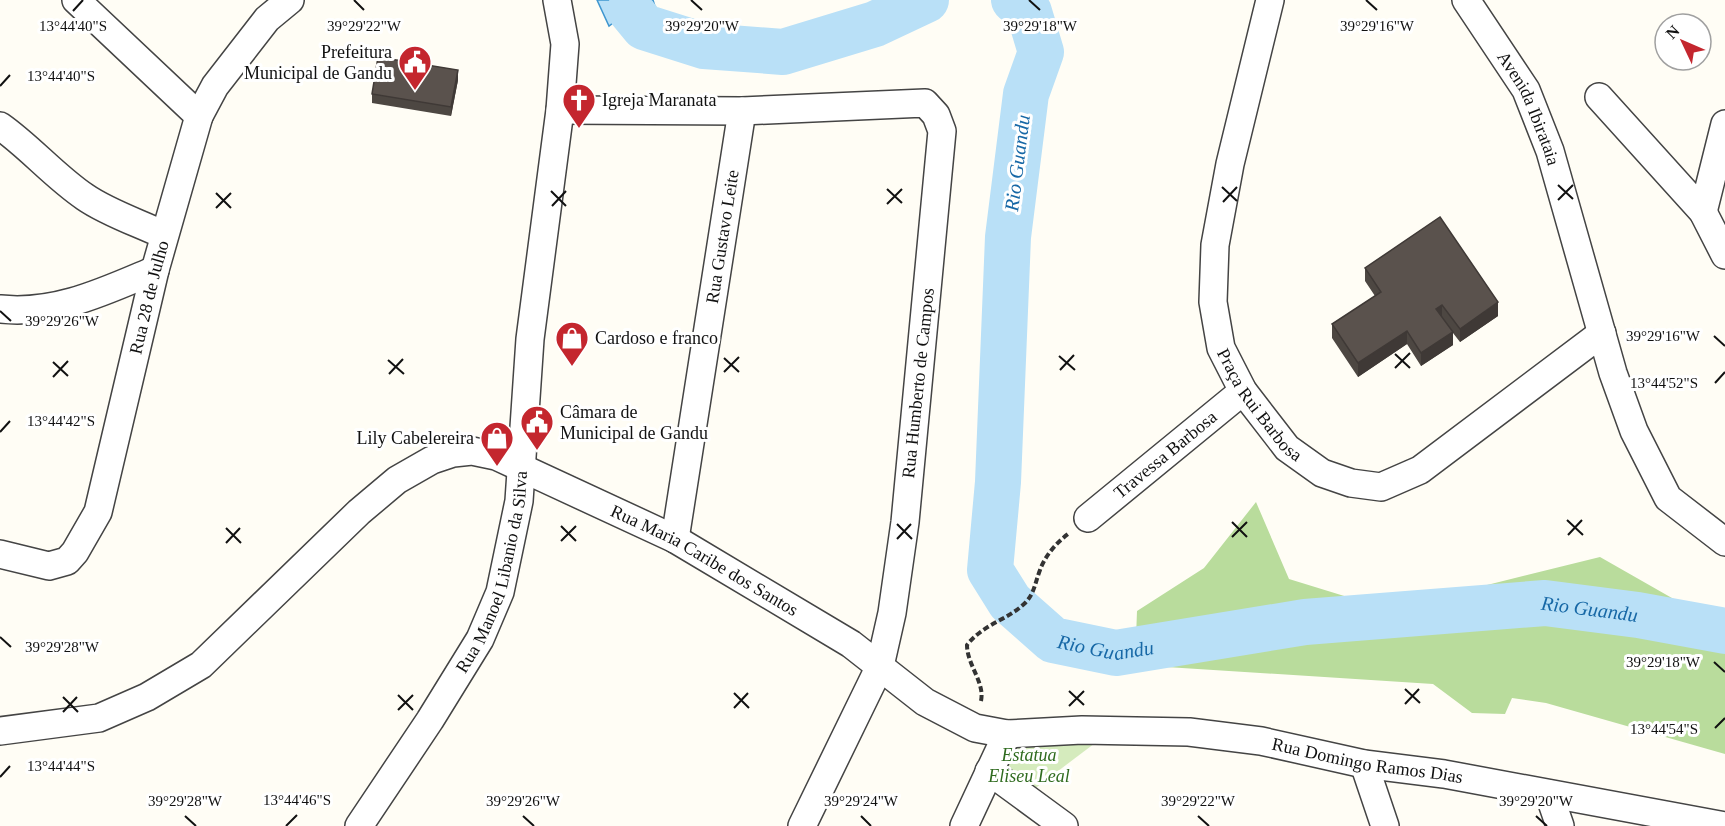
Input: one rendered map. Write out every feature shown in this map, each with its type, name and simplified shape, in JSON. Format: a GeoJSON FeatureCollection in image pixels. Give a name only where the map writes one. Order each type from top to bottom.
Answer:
{"type":"FeatureCollection","features":[{"type":"Feature","properties":{"kind":"street"},"geometry":{"type":"LineString","coordinates":[[76,0],[199,116]]}},
{"type":"Feature","properties":{"kind":"street","name":"Rua 28 de Julho"},"geometry":{"type":"LineString","coordinates":[[6,555],[50,566],[66,561],[75,552],[98,512],[155,270],[199,116],[215,86],[267,19],[290,0]]}},
{"type":"Feature","properties":{"kind":"street","name":"Rua Manoel Libanio da Silva"},"geometry":{"type":"LineString","coordinates":[[359,826],[430,720],[480,639],[500,592],[519,501],[530,339],[560,110],[565,44],[557,0]]}},
{"type":"Feature","properties":{"kind":"street","name":"Praça Rui Barbosa"},"geometry":{"type":"LineString","coordinates":[[1270,0],[1230,164],[1215,245],[1213,302],[1221,348],[1243,391],[1287,448],[1322,473],[1351,483],[1381,487],[1420,470],[1602,333]]}},
{"type":"Feature","properties":{"kind":"street","name":"Avenida Ibirataia"},"geometry":{"type":"LineString","coordinates":[[1466,0],[1526,90],[1550,151],[1602,333],[1634,431],[1668,498],[1725,542]]}},
{"type":"Feature","properties":{"kind":"street"},"geometry":{"type":"LineString","coordinates":[[1599,96],[1703,212],[1725,255]]}},
{"type":"Feature","properties":{"kind":"street","name":"Rua Humberto de Campos"},"geometry":{"type":"LineString","coordinates":[[742,111],[925,103],[936,115],[942,131],[905,522],[892,613],[880,666],[802,826]]}},
{"type":"Feature","properties":{"kind":"street"},"geometry":{"type":"LineString","coordinates":[[560,110],[742,111]]}},
{"type":"Feature","properties":{"kind":"street","name":"Rua Gustavo Leite"},"geometry":{"type":"LineString","coordinates":[[675,539],[742,111]]}},
{"type":"Feature","properties":{"kind":"street"},"geometry":{"type":"LineString","coordinates":[[1703,212],[1725,124]]}},
{"type":"Feature","properties":{"kind":"street"},"geometry":{"type":"LineString","coordinates":[[0,126],[14,136],[48,169],[87,199],[164,235]]}},
{"type":"Feature","properties":{"kind":"street"},"geometry":{"type":"LineString","coordinates":[[0,309],[24,312],[70,304],[155,270]]}},
{"type":"Feature","properties":{"kind":"street","name":"Travessa Barbosa"},"geometry":{"type":"LineString","coordinates":[[1088,518],[1243,391]]}},
{"type":"Feature","properties":{"kind":"street","name":"Rua Maria Caribe dos Santos"},"geometry":{"type":"LineString","coordinates":[[0,731],[99,718],[147,697],[201,665],[359,512],[397,480],[432,460],[472,451],[496,456],[675,539],[851,644],[880,666],[899,685],[925,702],[975,728]]}},
{"type":"Feature","properties":{"kind":"street","name":"Rua Domingo Ramos Dias"},"geometry":{"type":"LineString","coordinates":[[975,728],[1007,734],[1082,730],[1189,732],[1261,741],[1364,764],[1444,774],[1725,826]]}},
{"type":"Feature","properties":{"kind":"street"},"geometry":{"type":"LineString","coordinates":[[964,826],[1007,734]]}},
{"type":"Feature","properties":{"kind":"street"},"geometry":{"type":"LineString","coordinates":[[1364,764],[1385,826]]}},
{"type":"Feature","properties":{"kind":"street"},"geometry":{"type":"LineString","coordinates":[[989,771],[1064,826]]}},
{"type":"Feature","properties":{"kind":"street"},"geometry":{"type":"LineString","coordinates":[[1549,794],[1560,826]]}},
{"type":"Feature","properties":{"kind":"path"},"geometry":{"type":"LineString","coordinates":[[975,728],[983,693],[968,659],[967,648],[975,635],[1023,605],[1032,594],[1040,569],[1057,542],[1088,518]]}},
{"type":"Feature","properties":{"kind":"green space"},"geometry":{"type":"Polygon","coordinates":[[[1256,502],[1289,579],[1354,599],[1467,590],[1600,557],[1700,614],[1725,619],[1725,754],[1546,703],[1512,698],[1505,714],[1472,713],[1433,684],[1135,665],[1137,611],[1204,568],[1256,502]]]}},
{"type":"Feature","properties":{"kind":"green space","name":"Estatua Eliseu Leal"},"geometry":{"type":"Polygon","coordinates":[[[1111,731],[1025,796],[1000,767],[1000,747],[1111,731]]]}},
{"type":"Feature","properties":{"kind":"water"},"geometry":{"type":"Polygon","coordinates":[[[597,0],[653,0],[657,13],[630,10],[609,26],[597,0]]]}},
{"type":"Feature","properties":{"kind":"building","name":"Prefeitura Municipal de Gandu"},"geometry":{"type":"Polygon","coordinates":[[[378,57],[458,70],[451,107],[372,94],[378,57]]]}},
{"type":"Feature","properties":{"kind":"building"},"geometry":{"type":"Polygon","coordinates":[[[1440,217],[1498,302],[1460,329],[1442,305],[1436,309],[1453,332],[1421,353],[1407,331],[1358,363],[1332,324],[1381,292],[1365,268],[1440,217]]]}},
{"type":"Feature","properties":{"kind":"waterway","name":"Rio Guandu"},"geometry":{"type":"LineString","coordinates":[[630,10],[644,27],[704,46],[783,52],[875,24],[926,0]]}},
{"type":"Feature","properties":{"kind":"waterway","name":"Rio Guandu"},"geometry":{"type":"LineString","coordinates":[[1014,0],[1029,12],[1041,52],[1026,94],[1008,237],[998,482],[990,570],[1010,602],[1053,640],[1116,653],[1305,622],[1545,603],[1638,615],[1725,631]]}},
{"type":"Feature","properties":{"kind":"place","name":"Prefeitura Municipal de Gandu"},"geometry":{"type":"Point","coordinates":[415,91]}},
{"type":"Feature","properties":{"kind":"place","name":"Igreja Maranata"},"geometry":{"type":"Point","coordinates":[579,129]}},
{"type":"Feature","properties":{"kind":"place","name":"Cardoso e franco"},"geometry":{"type":"Point","coordinates":[572,367]}},
{"type":"Feature","properties":{"kind":"place","name":"Câmara de Municipal de Gandu"},"geometry":{"type":"Point","coordinates":[537,451]}},
{"type":"Feature","properties":{"kind":"place","name":"Lily Cabelereira"},"geometry":{"type":"Point","coordinates":[497,467]}}]}
